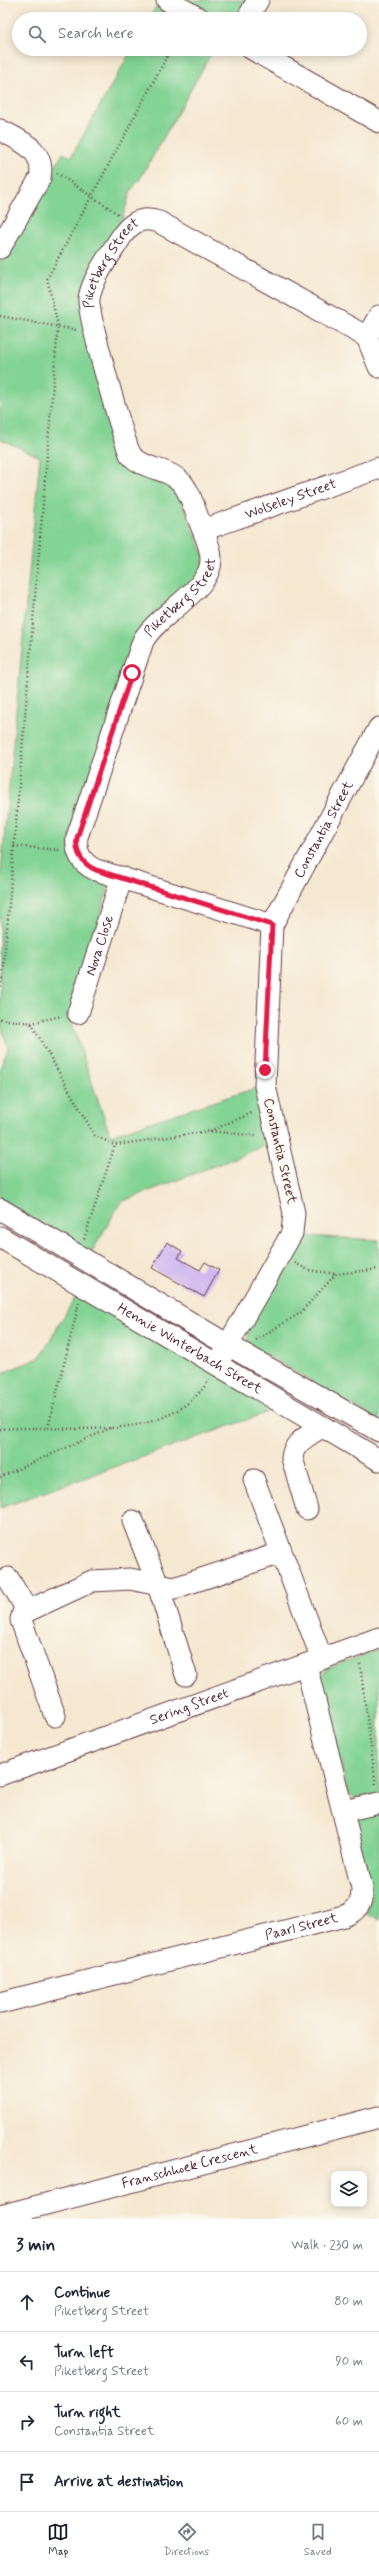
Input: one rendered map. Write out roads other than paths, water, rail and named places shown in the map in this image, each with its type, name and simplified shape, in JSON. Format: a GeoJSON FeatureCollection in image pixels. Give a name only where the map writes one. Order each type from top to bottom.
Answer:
{"type":"FeatureCollection","features":[{"type":"Feature","properties":{"kind":"street"},"geometry":{"type":"LineString","coordinates":[[167,0],[188,12]]}},
{"type":"Feature","properties":{"kind":"street"},"geometry":{"type":"LineString","coordinates":[[251,12],[258,0]]}},
{"type":"Feature","properties":{"kind":"street"},"geometry":{"type":"LineString","coordinates":[[264,56],[379,122]]}},
{"type":"Feature","properties":{"kind":"street"},"geometry":{"type":"LineString","coordinates":[[0,130],[35,151],[42,164],[40,178],[0,248]]}},
{"type":"Feature","properties":{"kind":"street","name":"Piketberg Street"},"geometry":{"type":"LineString","coordinates":[[122,877],[92,868],[86,864],[78,851],[77,838],[143,641],[151,628],[198,587],[209,571],[210,553],[203,530],[182,484],[170,475],[142,466],[130,454],[89,308],[91,289],[119,240],[132,223],[146,219],[159,222],[367,337]]}},
{"type":"Feature","properties":{"kind":"street"},"geometry":{"type":"LineString","coordinates":[[379,316],[367,337],[379,367]]}},
{"type":"Feature","properties":{"kind":"street","name":"Wolseley Street"},"geometry":{"type":"LineString","coordinates":[[203,530],[379,468]]}},
{"type":"Feature","properties":{"kind":"street","name":"Constantia Street"},"geometry":{"type":"LineString","coordinates":[[217,1364],[281,1256],[292,1233],[294,1213],[269,1106],[265,1070],[272,925],[379,728]]}},
{"type":"Feature","properties":{"kind":"street"},"geometry":{"type":"LineString","coordinates":[[122,877],[272,925]]}},
{"type":"Feature","properties":{"kind":"street","name":"Nova Close"},"geometry":{"type":"LineString","coordinates":[[78,1013],[122,877]]}},
{"type":"Feature","properties":{"kind":"street","name":"Hennie Winterbach Street"},"geometry":{"type":"LineString","coordinates":[[0,1208],[228,1345],[379,1431]]}},
{"type":"Feature","properties":{"kind":"street","name":"Hennie Winterbach Street"},"geometry":{"type":"LineString","coordinates":[[0,1237],[379,1460]]}},
{"type":"Feature","properties":{"kind":"street"},"geometry":{"type":"LineString","coordinates":[[307,1509],[292,1458],[292,1452],[295,1446],[321,1427]]}},
{"type":"Feature","properties":{"kind":"street","name":"Paarl Street"},"geometry":{"type":"LineString","coordinates":[[0,2003],[351,1913],[360,1902],[362,1894],[314,1662],[281,1553],[254,1480]]}},
{"type":"Feature","properties":{"kind":"street"},"geometry":{"type":"LineString","coordinates":[[133,1521],[158,1586],[186,1676]]}},
{"type":"Feature","properties":{"kind":"street"},"geometry":{"type":"LineString","coordinates":[[55,1716],[21,1620],[23,1613],[27,1610],[92,1581],[130,1579],[158,1586],[174,1588],[188,1585],[281,1553]]}},
{"type":"Feature","properties":{"kind":"street"},"geometry":{"type":"LineString","coordinates":[[8,1578],[27,1610]]}},
{"type":"Feature","properties":{"kind":"street","name":"Sering Street"},"geometry":{"type":"LineString","coordinates":[[0,1775],[379,1638]]}},
{"type":"Feature","properties":{"kind":"street"},"geometry":{"type":"LineString","coordinates":[[344,1811],[379,1803]]}},
{"type":"Feature","properties":{"kind":"street","name":"Franschhoek Crescent"},"geometry":{"type":"LineString","coordinates":[[0,2216],[379,2117]]}}]}
